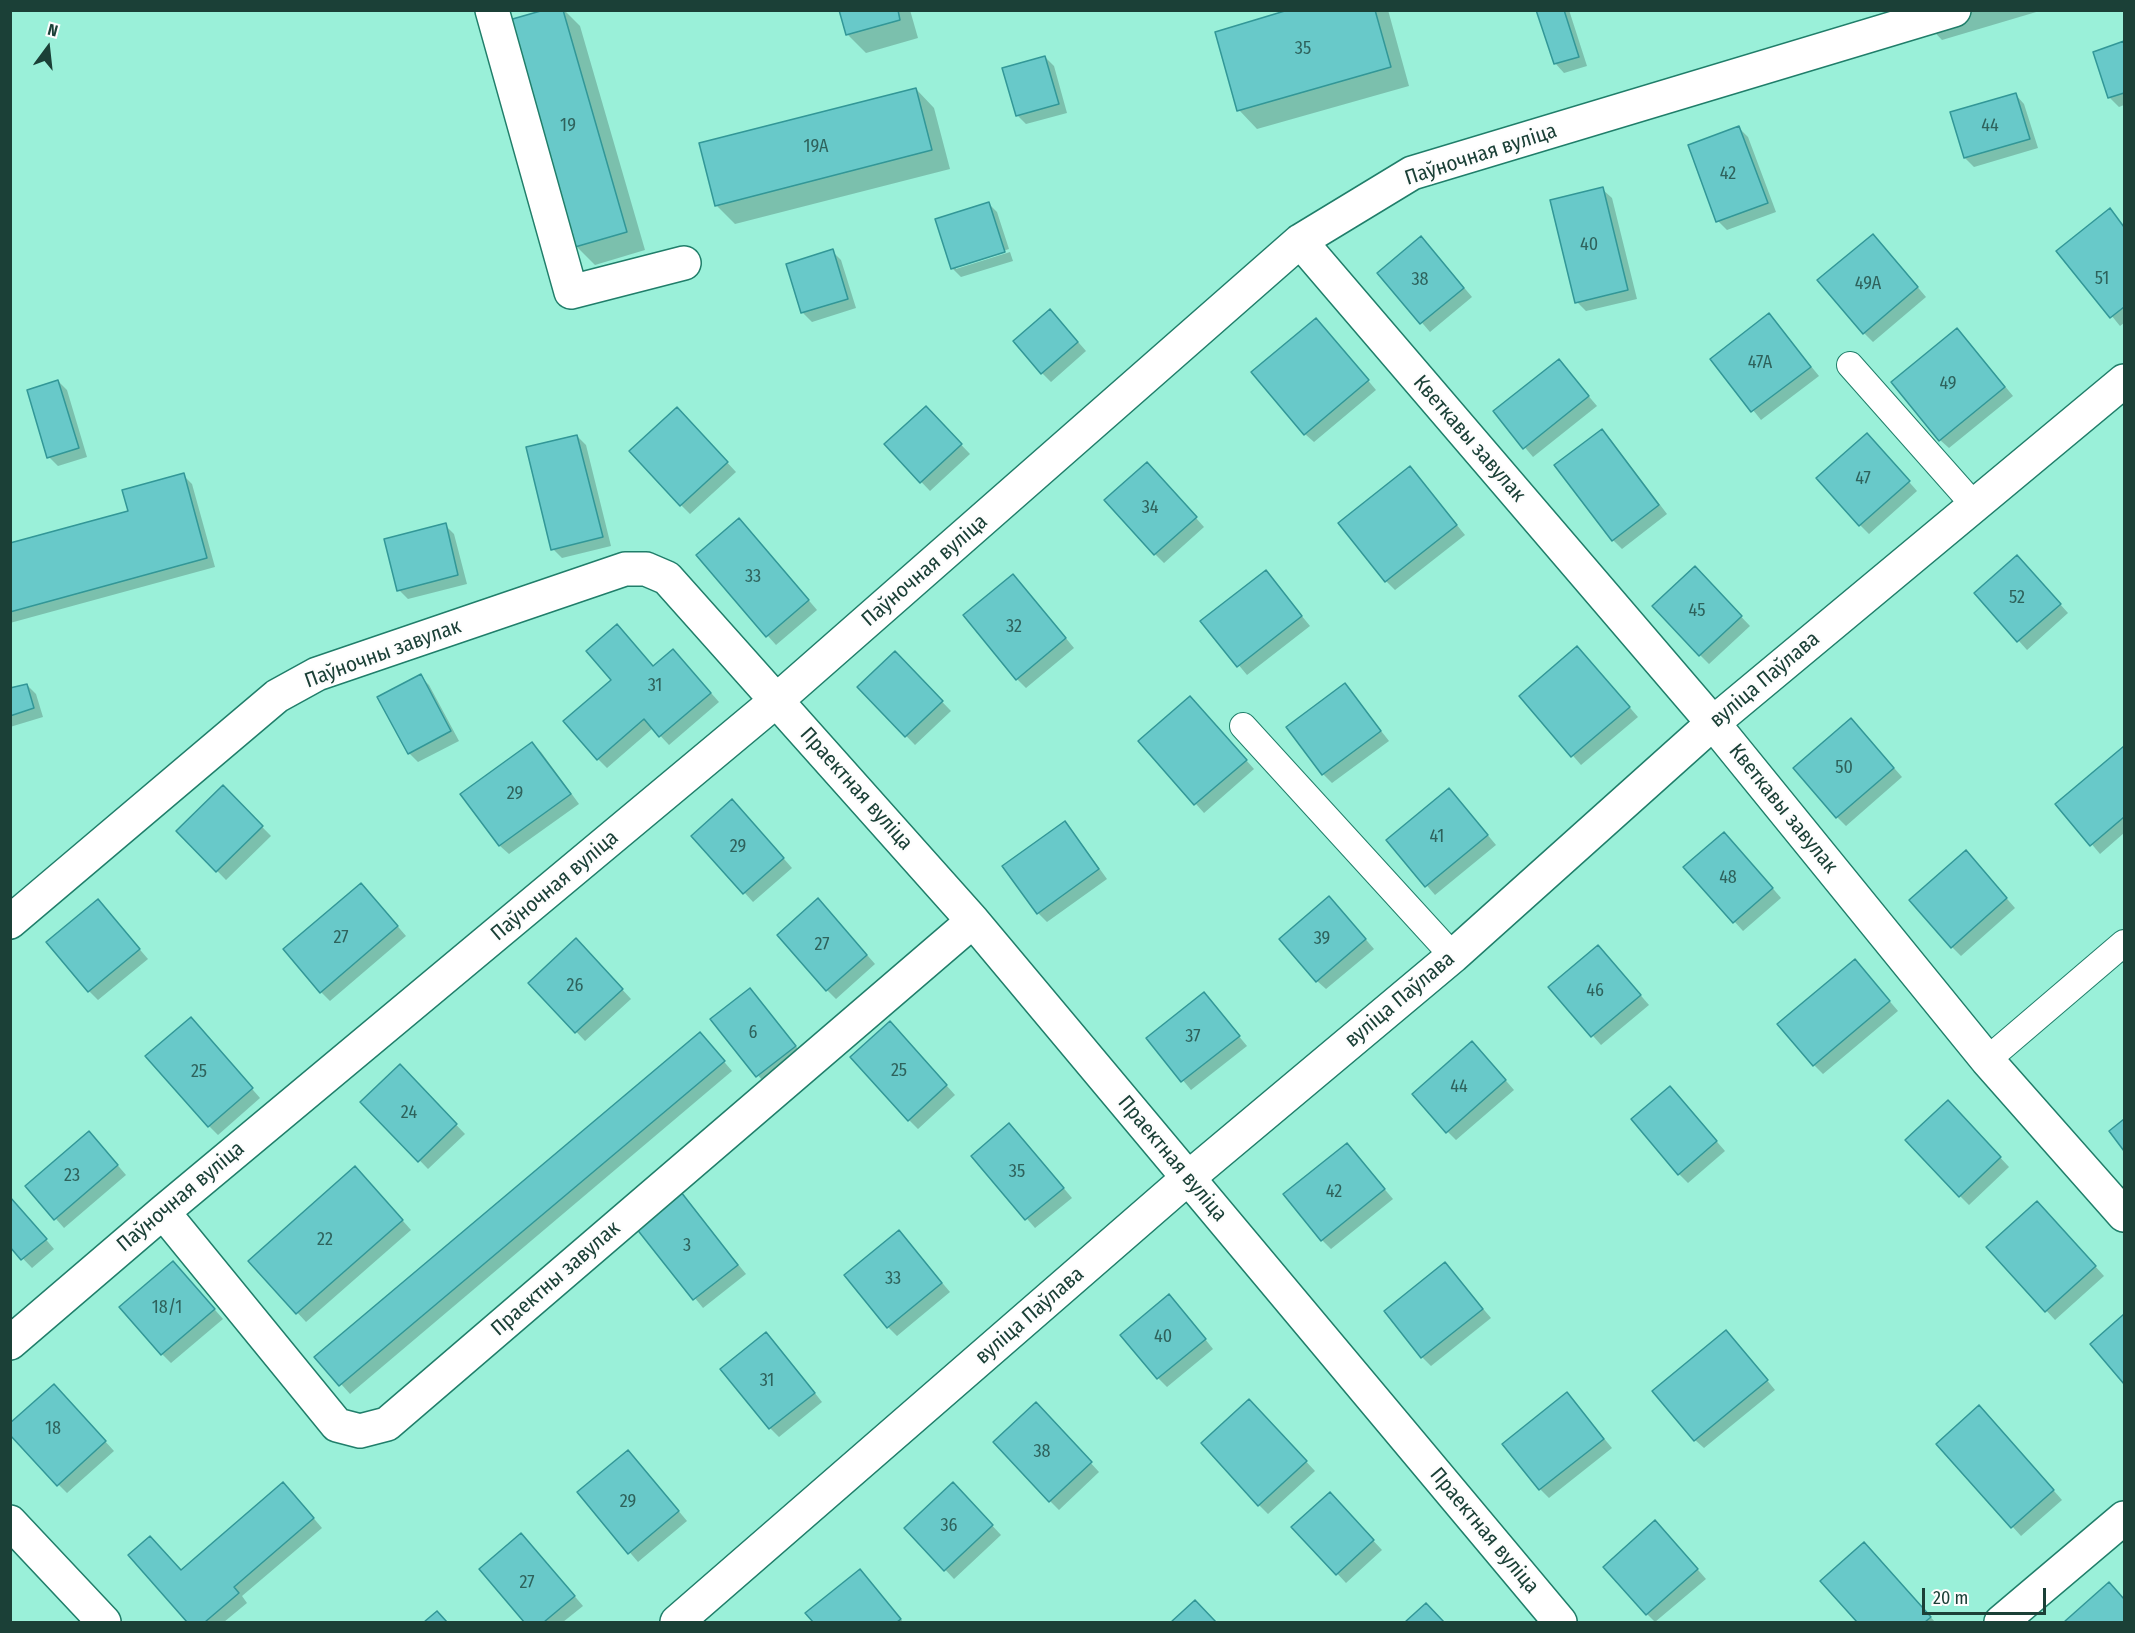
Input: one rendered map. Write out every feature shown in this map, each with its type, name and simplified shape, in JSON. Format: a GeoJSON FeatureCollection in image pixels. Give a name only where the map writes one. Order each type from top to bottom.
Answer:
{"type":"FeatureCollection","features":[{"type":"Feature","properties":{"kind":"street"},"geometry":{"type":"LineString","coordinates":[[492,10],[571,292],[684,263]]}},
{"type":"Feature","properties":{"kind":"street","name":"Паўночная вуліца"},"geometry":{"type":"LineString","coordinates":[[10,1343],[163,1212],[777,700],[1300,241],[1412,173],[1954,10]]}},
{"type":"Feature","properties":{"kind":"street","name":"Кветкавы завулак"},"geometry":{"type":"LineString","coordinates":[[1300,241],[1713,723],[1987,1060],[2124,1215]]}},
{"type":"Feature","properties":{"kind":"street","name":"вуліца Паўлава"},"geometry":{"type":"LineString","coordinates":[[677,1623],[1188,1178],[1453,956],[1713,723],[2124,381]]}},
{"type":"Feature","properties":{"kind":"street","name":"Паўночны завулак"},"geometry":{"type":"LineString","coordinates":[[10,922],[277,696],[317,674],[625,569],[646,569],[667,578],[777,700]]}},
{"type":"Feature","properties":{"kind":"street","name":"Праектная вуліца"},"geometry":{"type":"LineString","coordinates":[[777,700],[973,921],[1560,1623]]}},
{"type":"Feature","properties":{"kind":"street","name":"Праектны завулак"},"geometry":{"type":"LineString","coordinates":[[163,1212],[337,1425],[360,1431],[387,1424],[973,921]]}},
{"type":"Feature","properties":{"kind":"street"},"geometry":{"type":"LineString","coordinates":[[2001,1623],[2124,1518]]}},
{"type":"Feature","properties":{"kind":"street"},"geometry":{"type":"LineString","coordinates":[[10,1521],[104,1623]]}},
{"type":"Feature","properties":{"kind":"lane"},"geometry":{"type":"LineString","coordinates":[[1850,365],[1974,505]]}},
{"type":"Feature","properties":{"kind":"lane"},"geometry":{"type":"LineString","coordinates":[[1243,726],[1453,956]]}},
{"type":"Feature","properties":{"kind":"lane"},"geometry":{"type":"LineString","coordinates":[[1987,1060],[2124,943]]}},
{"type":"Feature","properties":{"kind":"building"},"geometry":{"type":"Polygon","coordinates":[[[544,10],[563,10],[627,232],[575,247],[509,20],[544,10]]]}},
{"type":"Feature","properties":{"kind":"building"},"geometry":{"type":"Polygon","coordinates":[[[839,10],[898,10],[900,20],[846,35],[839,10]]]}},
{"type":"Feature","properties":{"kind":"building"},"geometry":{"type":"Polygon","coordinates":[[[1288,10],[1375,10],[1391,67],[1237,111],[1215,32],[1288,10]]]}},
{"type":"Feature","properties":{"kind":"building"},"geometry":{"type":"Polygon","coordinates":[[[1536,10],[1564,10],[1579,57],[1554,64],[1536,10]]]}},
{"type":"Feature","properties":{"kind":"building"},"geometry":{"type":"Polygon","coordinates":[[[2124,41],[2124,93],[2108,98],[2093,52],[2124,41]]]}},
{"type":"Feature","properties":{"kind":"building"},"geometry":{"type":"Polygon","coordinates":[[[1045,56],[1059,104],[1016,116],[1002,68],[1045,56]]]}},
{"type":"Feature","properties":{"kind":"building"},"geometry":{"type":"Polygon","coordinates":[[[916,88],[932,150],[715,206],[699,143],[916,88]]]}},
{"type":"Feature","properties":{"kind":"building"},"geometry":{"type":"Polygon","coordinates":[[[2016,93],[2030,139],[1964,158],[1950,112],[2016,93]]]}},
{"type":"Feature","properties":{"kind":"building"},"geometry":{"type":"Polygon","coordinates":[[[1739,126],[1768,203],[1716,222],[1688,145],[1739,126]]]}},
{"type":"Feature","properties":{"kind":"building"},"geometry":{"type":"Polygon","coordinates":[[[1603,187],[1628,290],[1575,303],[1550,200],[1603,187]]]}},
{"type":"Feature","properties":{"kind":"building"},"geometry":{"type":"Polygon","coordinates":[[[989,202],[1005,252],[951,269],[935,219],[989,202]]]}},
{"type":"Feature","properties":{"kind":"building"},"geometry":{"type":"Polygon","coordinates":[[[2110,208],[2124,227],[2124,307],[2110,318],[2056,251],[2110,208]]]}},
{"type":"Feature","properties":{"kind":"building"},"geometry":{"type":"Polygon","coordinates":[[[1873,234],[1918,287],[1863,334],[1817,280],[1873,234]]]}},
{"type":"Feature","properties":{"kind":"building"},"geometry":{"type":"Polygon","coordinates":[[[1421,236],[1464,288],[1420,324],[1377,273],[1421,236]]]}},
{"type":"Feature","properties":{"kind":"building"},"geometry":{"type":"Polygon","coordinates":[[[833,249],[848,299],[801,313],[786,264],[833,249]]]}},
{"type":"Feature","properties":{"kind":"building"},"geometry":{"type":"Polygon","coordinates":[[[1050,309],[1078,342],[1041,374],[1013,341],[1050,309]]]}},
{"type":"Feature","properties":{"kind":"building"},"geometry":{"type":"Polygon","coordinates":[[[1769,313],[1811,367],[1751,412],[1710,359],[1769,313]]]}},
{"type":"Feature","properties":{"kind":"building"},"geometry":{"type":"Polygon","coordinates":[[[1316,318],[1369,380],[1304,435],[1251,372],[1316,318]]]}},
{"type":"Feature","properties":{"kind":"building"},"geometry":{"type":"Polygon","coordinates":[[[1957,328],[2005,387],[1939,441],[1891,382],[1957,328]]]}},
{"type":"Feature","properties":{"kind":"building"},"geometry":{"type":"Polygon","coordinates":[[[1559,359],[1589,396],[1523,449],[1493,411],[1559,359]]]}},
{"type":"Feature","properties":{"kind":"building"},"geometry":{"type":"Polygon","coordinates":[[[58,380],[79,448],[47,458],[27,390],[58,380]]]}},
{"type":"Feature","properties":{"kind":"building"},"geometry":{"type":"Polygon","coordinates":[[[926,406],[962,444],[920,483],[884,444],[926,406]]]}},
{"type":"Feature","properties":{"kind":"building"},"geometry":{"type":"Polygon","coordinates":[[[677,407],[728,462],[680,506],[629,451],[677,407]]]}},
{"type":"Feature","properties":{"kind":"building"},"geometry":{"type":"Polygon","coordinates":[[[1602,429],[1659,505],[1612,541],[1554,465],[1602,429]]]}},
{"type":"Feature","properties":{"kind":"building"},"geometry":{"type":"Polygon","coordinates":[[[1867,433],[1910,481],[1859,526],[1816,478],[1867,433]]]}},
{"type":"Feature","properties":{"kind":"building"},"geometry":{"type":"Polygon","coordinates":[[[577,435],[603,537],[551,550],[526,447],[577,435]]]}},
{"type":"Feature","properties":{"kind":"building"},"geometry":{"type":"Polygon","coordinates":[[[1147,462],[1197,517],[1154,555],[1104,500],[1147,462]]]}},
{"type":"Feature","properties":{"kind":"building"},"geometry":{"type":"Polygon","coordinates":[[[1410,466],[1457,525],[1385,582],[1338,523],[1410,466]]]}},
{"type":"Feature","properties":{"kind":"building"},"geometry":{"type":"Polygon","coordinates":[[[184,473],[207,558],[10,612],[10,543],[128,511],[122,490],[184,473]]]}},
{"type":"Feature","properties":{"kind":"building"},"geometry":{"type":"Polygon","coordinates":[[[739,518],[809,600],[766,637],[696,555],[739,518]]]}},
{"type":"Feature","properties":{"kind":"building"},"geometry":{"type":"Polygon","coordinates":[[[446,523],[458,575],[397,591],[384,539],[446,523]]]}},
{"type":"Feature","properties":{"kind":"building"},"geometry":{"type":"Polygon","coordinates":[[[2017,555],[2061,604],[2017,642],[1974,593],[2017,555]]]}},
{"type":"Feature","properties":{"kind":"building"},"geometry":{"type":"Polygon","coordinates":[[[1695,566],[1742,616],[1699,656],[1652,606],[1695,566]]]}},
{"type":"Feature","properties":{"kind":"building"},"geometry":{"type":"Polygon","coordinates":[[[1266,570],[1302,616],[1237,667],[1200,621],[1266,570]]]}},
{"type":"Feature","properties":{"kind":"building"},"geometry":{"type":"Polygon","coordinates":[[[1013,574],[1066,638],[1016,680],[963,615],[1013,574]]]}},
{"type":"Feature","properties":{"kind":"building"},"geometry":{"type":"Polygon","coordinates":[[[617,624],[653,666],[673,649],[711,693],[659,737],[644,719],[597,760],[563,721],[611,680],[586,651],[617,624]]]}},
{"type":"Feature","properties":{"kind":"building"},"geometry":{"type":"Polygon","coordinates":[[[1577,646],[1630,707],[1571,757],[1519,696],[1577,646]]]}},
{"type":"Feature","properties":{"kind":"building"},"geometry":{"type":"Polygon","coordinates":[[[895,651],[943,701],[905,737],[857,687],[895,651]]]}},
{"type":"Feature","properties":{"kind":"building"},"geometry":{"type":"Polygon","coordinates":[[[421,674],[451,731],[408,754],[377,697],[421,674]]]}},
{"type":"Feature","properties":{"kind":"building"},"geometry":{"type":"Polygon","coordinates":[[[1345,683],[1381,731],[1322,775],[1286,727],[1345,683]]]}},
{"type":"Feature","properties":{"kind":"building"},"geometry":{"type":"Polygon","coordinates":[[[27,684],[34,708],[10,716],[10,688],[27,684]]]}},
{"type":"Feature","properties":{"kind":"building"},"geometry":{"type":"Polygon","coordinates":[[[1190,696],[1247,760],[1194,805],[1138,741],[1190,696]]]}},
{"type":"Feature","properties":{"kind":"building"},"geometry":{"type":"Polygon","coordinates":[[[1851,718],[1894,768],[1836,818],[1793,768],[1851,718]]]}},
{"type":"Feature","properties":{"kind":"building"},"geometry":{"type":"Polygon","coordinates":[[[532,742],[571,794],[499,846],[460,794],[532,742]]]}},
{"type":"Feature","properties":{"kind":"building"},"geometry":{"type":"Polygon","coordinates":[[[2124,746],[2124,817],[2090,846],[2055,804],[2124,746]]]}},
{"type":"Feature","properties":{"kind":"building"},"geometry":{"type":"Polygon","coordinates":[[[223,785],[263,826],[216,872],[176,831],[223,785]]]}},
{"type":"Feature","properties":{"kind":"building"},"geometry":{"type":"Polygon","coordinates":[[[1449,788],[1488,835],[1425,887],[1386,840],[1449,788]]]}},
{"type":"Feature","properties":{"kind":"building"},"geometry":{"type":"Polygon","coordinates":[[[732,799],[784,858],[743,894],[691,836],[732,799]]]}},
{"type":"Feature","properties":{"kind":"building"},"geometry":{"type":"Polygon","coordinates":[[[1065,821],[1099,869],[1037,914],[1002,866],[1065,821]]]}},
{"type":"Feature","properties":{"kind":"building"},"geometry":{"type":"Polygon","coordinates":[[[1724,832],[1773,888],[1733,923],[1683,867],[1724,832]]]}},
{"type":"Feature","properties":{"kind":"building"},"geometry":{"type":"Polygon","coordinates":[[[1966,850],[2007,898],[1951,948],[1909,900],[1966,850]]]}},
{"type":"Feature","properties":{"kind":"building"},"geometry":{"type":"Polygon","coordinates":[[[361,883],[398,926],[320,993],[283,949],[361,883]]]}},
{"type":"Feature","properties":{"kind":"building"},"geometry":{"type":"Polygon","coordinates":[[[1329,896],[1366,939],[1316,982],[1279,939],[1329,896]]]}},
{"type":"Feature","properties":{"kind":"building"},"geometry":{"type":"Polygon","coordinates":[[[818,898],[867,955],[826,991],[777,935],[818,898]]]}},
{"type":"Feature","properties":{"kind":"building"},"geometry":{"type":"Polygon","coordinates":[[[98,899],[140,949],[88,992],[46,942],[98,899]]]}},
{"type":"Feature","properties":{"kind":"building"},"geometry":{"type":"Polygon","coordinates":[[[576,938],[623,989],[575,1033],[528,983],[576,938]]]}},
{"type":"Feature","properties":{"kind":"building"},"geometry":{"type":"Polygon","coordinates":[[[1598,945],[1641,995],[1591,1037],[1548,987],[1598,945]]]}},
{"type":"Feature","properties":{"kind":"building"},"geometry":{"type":"Polygon","coordinates":[[[1855,959],[1890,1001],[1813,1066],[1777,1024],[1855,959]]]}},
{"type":"Feature","properties":{"kind":"building"},"geometry":{"type":"Polygon","coordinates":[[[750,988],[796,1046],[756,1077],[710,1019],[750,988]]]}},
{"type":"Feature","properties":{"kind":"building"},"geometry":{"type":"Polygon","coordinates":[[[1204,992],[1240,1036],[1181,1082],[1146,1038],[1204,992]]]}},
{"type":"Feature","properties":{"kind":"building"},"geometry":{"type":"Polygon","coordinates":[[[191,1017],[253,1088],[208,1127],[145,1056],[191,1017]]]}},
{"type":"Feature","properties":{"kind":"building"},"geometry":{"type":"Polygon","coordinates":[[[890,1021],[947,1085],[908,1121],[850,1057],[890,1021]]]}},
{"type":"Feature","properties":{"kind":"building"},"geometry":{"type":"Polygon","coordinates":[[[700,1032],[725,1061],[339,1386],[314,1357],[700,1032]]]}},
{"type":"Feature","properties":{"kind":"building"},"geometry":{"type":"Polygon","coordinates":[[[1472,1041],[1506,1080],[1446,1133],[1412,1094],[1472,1041]]]}},
{"type":"Feature","properties":{"kind":"building"},"geometry":{"type":"Polygon","coordinates":[[[400,1064],[457,1124],[418,1162],[360,1102],[400,1064]]]}},
{"type":"Feature","properties":{"kind":"building"},"geometry":{"type":"Polygon","coordinates":[[[1670,1086],[1717,1141],[1678,1175],[1631,1119],[1670,1086]]]}},
{"type":"Feature","properties":{"kind":"building"},"geometry":{"type":"Polygon","coordinates":[[[1948,1100],[2001,1157],[1959,1197],[1905,1140],[1948,1100]]]}},
{"type":"Feature","properties":{"kind":"building"},"geometry":{"type":"Polygon","coordinates":[[[2124,1119],[2124,1151],[2109,1131],[2124,1119]]]}},
{"type":"Feature","properties":{"kind":"building"},"geometry":{"type":"Polygon","coordinates":[[[1009,1123],[1064,1188],[1025,1220],[971,1156],[1009,1123]]]}},
{"type":"Feature","properties":{"kind":"building"},"geometry":{"type":"Polygon","coordinates":[[[89,1131],[118,1165],[54,1220],[25,1186],[89,1131]]]}},
{"type":"Feature","properties":{"kind":"building"},"geometry":{"type":"Polygon","coordinates":[[[1347,1143],[1385,1189],[1321,1241],[1283,1194],[1347,1143]]]}},
{"type":"Feature","properties":{"kind":"building"},"geometry":{"type":"Polygon","coordinates":[[[355,1166],[403,1220],[296,1314],[248,1261],[355,1166]]]}},
{"type":"Feature","properties":{"kind":"building"},"geometry":{"type":"Polygon","coordinates":[[[681,1192],[738,1265],[693,1300],[636,1228],[681,1192]]]}},
{"type":"Feature","properties":{"kind":"building"},"geometry":{"type":"Polygon","coordinates":[[[10,1197],[47,1239],[21,1260],[10,1247],[10,1197]]]}},
{"type":"Feature","properties":{"kind":"building"},"geometry":{"type":"Polygon","coordinates":[[[2037,1201],[2096,1266],[2045,1312],[1986,1247],[2037,1201]]]}},
{"type":"Feature","properties":{"kind":"building"},"geometry":{"type":"Polygon","coordinates":[[[899,1230],[942,1283],[887,1328],[844,1275],[899,1230]]]}},
{"type":"Feature","properties":{"kind":"building"},"geometry":{"type":"Polygon","coordinates":[[[173,1261],[215,1309],[161,1355],[119,1307],[173,1261]]]}},
{"type":"Feature","properties":{"kind":"building"},"geometry":{"type":"Polygon","coordinates":[[[1445,1262],[1483,1309],[1421,1358],[1384,1311],[1445,1262]]]}},
{"type":"Feature","properties":{"kind":"building"},"geometry":{"type":"Polygon","coordinates":[[[1169,1294],[1206,1339],[1157,1379],[1120,1335],[1169,1294]]]}},
{"type":"Feature","properties":{"kind":"building"},"geometry":{"type":"Polygon","coordinates":[[[2124,1314],[2124,1384],[2090,1344],[2124,1314]]]}},
{"type":"Feature","properties":{"kind":"building"},"geometry":{"type":"Polygon","coordinates":[[[1726,1330],[1768,1380],[1694,1441],[1652,1391],[1726,1330]]]}},
{"type":"Feature","properties":{"kind":"building"},"geometry":{"type":"Polygon","coordinates":[[[766,1332],[815,1393],[769,1429],[720,1369],[766,1332]]]}},
{"type":"Feature","properties":{"kind":"building"},"geometry":{"type":"Polygon","coordinates":[[[54,1384],[106,1441],[57,1486],[10,1435],[10,1423],[54,1384]]]}},
{"type":"Feature","properties":{"kind":"building"},"geometry":{"type":"Polygon","coordinates":[[[1567,1392],[1604,1439],[1539,1490],[1502,1444],[1567,1392]]]}},
{"type":"Feature","properties":{"kind":"building"},"geometry":{"type":"Polygon","coordinates":[[[1249,1399],[1307,1461],[1258,1506],[1201,1443],[1249,1399]]]}},
{"type":"Feature","properties":{"kind":"building"},"geometry":{"type":"Polygon","coordinates":[[[1036,1402],[1092,1462],[1049,1502],[993,1442],[1036,1402]]]}},
{"type":"Feature","properties":{"kind":"building"},"geometry":{"type":"Polygon","coordinates":[[[1979,1405],[2054,1490],[2011,1528],[1936,1444],[1979,1405]]]}},
{"type":"Feature","properties":{"kind":"building"},"geometry":{"type":"Polygon","coordinates":[[[628,1450],[679,1511],[628,1554],[577,1492],[628,1450]]]}},
{"type":"Feature","properties":{"kind":"building"},"geometry":{"type":"Polygon","coordinates":[[[283,1482],[314,1518],[234,1587],[239,1593],[205,1622],[187,1622],[128,1555],[150,1536],[181,1570],[283,1482]]]}},
{"type":"Feature","properties":{"kind":"building"},"geometry":{"type":"Polygon","coordinates":[[[953,1482],[993,1525],[944,1571],[904,1528],[953,1482]]]}},
{"type":"Feature","properties":{"kind":"building"},"geometry":{"type":"Polygon","coordinates":[[[1330,1492],[1374,1540],[1336,1575],[1291,1527],[1330,1492]]]}},
{"type":"Feature","properties":{"kind":"building"},"geometry":{"type":"Polygon","coordinates":[[[1655,1520],[1698,1569],[1646,1615],[1603,1567],[1655,1520]]]}},
{"type":"Feature","properties":{"kind":"building"},"geometry":{"type":"Polygon","coordinates":[[[521,1533],[575,1596],[544,1622],[524,1622],[479,1569],[521,1533]]]}},
{"type":"Feature","properties":{"kind":"building"},"geometry":{"type":"Polygon","coordinates":[[[1864,1542],[1931,1617],[1925,1622],[1857,1622],[1820,1581],[1864,1542]]]}},
{"type":"Feature","properties":{"kind":"building"},"geometry":{"type":"Polygon","coordinates":[[[860,1569],[901,1619],[897,1622],[813,1622],[805,1613],[860,1569]]]}},
{"type":"Feature","properties":{"kind":"building"},"geometry":{"type":"Polygon","coordinates":[[[2109,1582],[2124,1599],[2124,1622],[2064,1622],[2109,1582]]]}},
{"type":"Feature","properties":{"kind":"building"},"geometry":{"type":"Polygon","coordinates":[[[1195,1600],[1216,1622],[1171,1622],[1195,1600]]]}},
{"type":"Feature","properties":{"kind":"building"},"geometry":{"type":"Polygon","coordinates":[[[1426,1603],[1444,1622],[1405,1622],[1426,1603]]]}},
{"type":"Feature","properties":{"kind":"building"},"geometry":{"type":"Polygon","coordinates":[[[437,1611],[447,1622],[424,1622],[437,1611]]]}}]}
